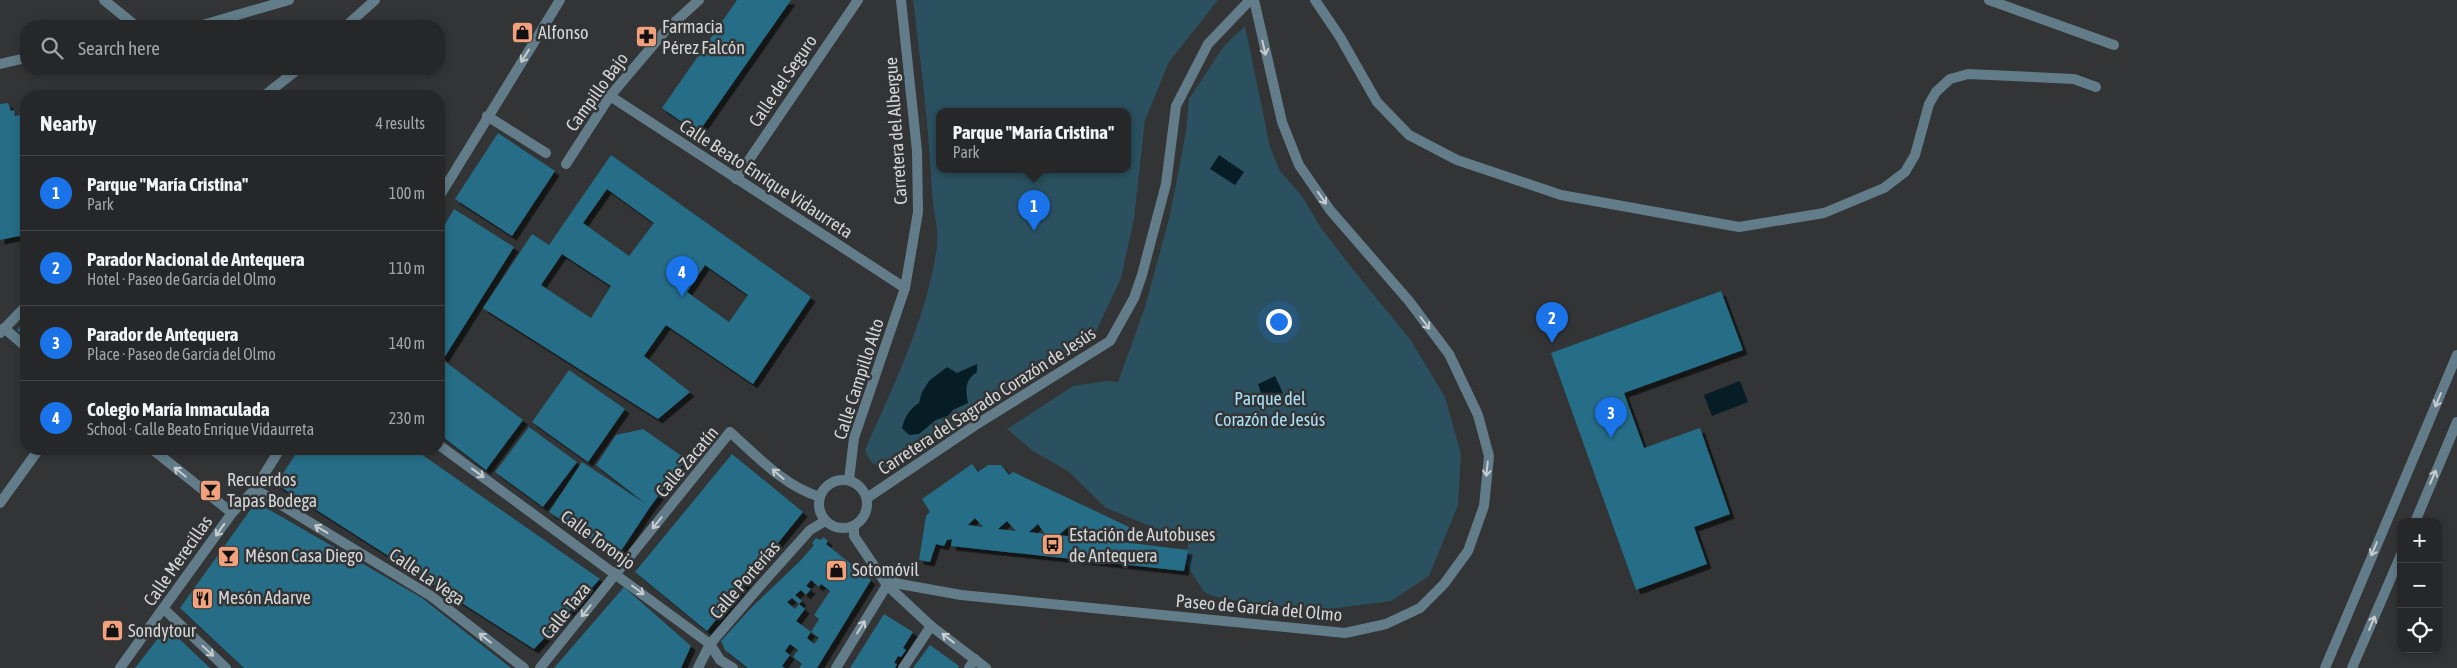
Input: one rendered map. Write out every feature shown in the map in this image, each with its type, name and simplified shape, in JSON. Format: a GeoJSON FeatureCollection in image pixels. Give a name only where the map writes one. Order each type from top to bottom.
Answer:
{"type":"FeatureCollection","features":[{"type":"Feature","properties":{"kind":"street"},"geometry":{"type":"LineString","coordinates":[[104,0],[129,20]]}},
{"type":"Feature","properties":{"kind":"street"},"geometry":{"type":"LineString","coordinates":[[220,20],[289,0]]}},
{"type":"Feature","properties":{"kind":"street"},"geometry":{"type":"LineString","coordinates":[[353,20],[375,0]]}},
{"type":"Feature","properties":{"kind":"street"},"geometry":{"type":"LineString","coordinates":[[445,187],[560,0]]}},
{"type":"Feature","properties":{"kind":"street","name":"Campillo Bajo"},"geometry":{"type":"LineString","coordinates":[[566,164],[610,96],[666,30],[699,0]]}},
{"type":"Feature","properties":{"kind":"street","name":"Calle del Seguro"},"geometry":{"type":"LineString","coordinates":[[736,179],[858,0]]}},
{"type":"Feature","properties":{"kind":"street","name":"Carretera del Albergue"},"geometry":{"type":"LineString","coordinates":[[900,0],[917,151],[918,212],[905,288]]}},
{"type":"Feature","properties":{"kind":"street","name":"Carretera del Sagrado Corazón de Jesús"},"geometry":{"type":"LineString","coordinates":[[867,498],[974,426],[1110,340],[1134,298],[1142,275],[1166,184],[1176,106],[1208,44],[1252,0]]}},
{"type":"Feature","properties":{"kind":"street","name":"Paseo de García del Olmo"},"geometry":{"type":"LineString","coordinates":[[880,575],[900,584],[961,595],[1345,633],[1386,624],[1420,608],[1444,584],[1468,551],[1484,506],[1489,456],[1478,415],[1449,354],[1409,301],[1330,210],[1299,165],[1282,122],[1252,0]]}},
{"type":"Feature","properties":{"kind":"street"},"geometry":{"type":"LineString","coordinates":[[1315,0],[1340,36],[1378,102],[1409,136],[1457,160],[1561,195],[1739,228],[1824,213],[1884,188],[1905,172],[1915,155],[1930,104],[1936,92],[1950,79],[1968,74],[2074,79],[2096,86]]}},
{"type":"Feature","properties":{"kind":"street"},"geometry":{"type":"LineString","coordinates":[[1989,0],[2114,45]]}},
{"type":"Feature","properties":{"kind":"street"},"geometry":{"type":"LineString","coordinates":[[0,64],[20,59]]}},
{"type":"Feature","properties":{"kind":"street"},"geometry":{"type":"LineString","coordinates":[[272,90],[290,75]]}},
{"type":"Feature","properties":{"kind":"street","name":"Calle Beato Enrique Vidaurreta"},"geometry":{"type":"LineString","coordinates":[[610,96],[905,288]]}},
{"type":"Feature","properties":{"kind":"street"},"geometry":{"type":"LineString","coordinates":[[488,116],[546,153]]}},
{"type":"Feature","properties":{"kind":"street","name":"Calle Campillo Alto"},"geometry":{"type":"LineString","coordinates":[[849,480],[854,438],[905,288]]}},
{"type":"Feature","properties":{"kind":"street"},"geometry":{"type":"LineString","coordinates":[[20,312],[1,329],[20,343]]}},
{"type":"Feature","properties":{"kind":"street"},"geometry":{"type":"LineString","coordinates":[[2325,668],[2457,355]]}},
{"type":"Feature","properties":{"kind":"street"},"geometry":{"type":"LineString","coordinates":[[2416,518],[2457,422]]}},
{"type":"Feature","properties":{"kind":"street","name":"Calle Zacatín"},"geometry":{"type":"LineString","coordinates":[[617,574],[730,432],[786,481],[802,492],[820,497]]}},
{"type":"Feature","properties":{"kind":"street","name":"Calle Toronjo"},"geometry":{"type":"LineString","coordinates":[[445,449],[710,644],[720,660],[733,668]]}},
{"type":"Feature","properties":{"kind":"street"},"geometry":{"type":"LineString","coordinates":[[0,503],[35,455]]}},
{"type":"Feature","properties":{"kind":"street"},"geometry":{"type":"LineString","coordinates":[[160,455],[232,513]]}},
{"type":"Feature","properties":{"kind":"street","name":"Calle Merecillas"},"geometry":{"type":"LineString","coordinates":[[120,668],[232,513],[255,489],[276,455]]}},
{"type":"Feature","properties":{"kind":"street"},"geometry":{"type":"LineString","coordinates":[[849,480],[864,489],[867,498],[864,514],[854,526],[841,529],[825,521],[819,512],[820,497],[832,482],[849,480]]}},
{"type":"Feature","properties":{"kind":"street","name":"Calle La Vega"},"geometry":{"type":"LineString","coordinates":[[255,489],[431,596],[524,668]]}},
{"type":"Feature","properties":{"kind":"street","name":"Calle Porterías"},"geometry":{"type":"LineString","coordinates":[[698,668],[710,644],[810,530],[825,521]]}},
{"type":"Feature","properties":{"kind":"street"},"geometry":{"type":"LineString","coordinates":[[854,526],[854,536],[887,585],[932,626],[986,668]]}},
{"type":"Feature","properties":{"kind":"street"},"geometry":{"type":"LineString","coordinates":[[2355,665],[2397,563]]}},
{"type":"Feature","properties":{"kind":"street","name":"Calle Taza"},"geometry":{"type":"LineString","coordinates":[[540,668],[617,574]]}},
{"type":"Feature","properties":{"kind":"street"},"geometry":{"type":"LineString","coordinates":[[836,668],[887,585]]}},
{"type":"Feature","properties":{"kind":"street"},"geometry":{"type":"LineString","coordinates":[[164,609],[226,668]]}},
{"type":"Feature","properties":{"kind":"street"},"geometry":{"type":"LineString","coordinates":[[902,668],[932,626]]}},
{"type":"Feature","properties":{"kind":"street"},"geometry":{"type":"LineString","coordinates":[[968,668],[975,659]]}},
{"type":"Feature","properties":{"kind":"green space"},"geometry":{"type":"Polygon","coordinates":[[[913,0],[1218,0],[1169,62],[1145,120],[1134,219],[1121,278],[1094,336],[951,432],[892,467],[882,467],[869,459],[865,450],[898,375],[917,325],[926,299],[937,246],[927,120],[913,0]]]}},
{"type":"Feature","properties":{"kind":"green space","name":"Parque del Corazón de Jesús"},"geometry":{"type":"Polygon","coordinates":[[[1245,26],[1270,147],[1280,171],[1302,196],[1321,228],[1355,272],[1410,339],[1445,397],[1461,454],[1458,505],[1429,576],[1391,601],[1329,609],[1253,604],[1212,596],[1203,591],[1185,562],[1189,538],[1167,533],[1106,508],[1068,471],[1033,451],[1007,429],[1073,386],[1107,381],[1118,382],[1145,307],[1170,215],[1186,132],[1189,99],[1224,46],[1245,26]]]}},
{"type":"Feature","properties":{"kind":"shaded area"},"geometry":{"type":"Polygon","coordinates":[[[1219,155],[1244,172],[1235,185],[1210,169],[1219,155]]]}},
{"type":"Feature","properties":{"kind":"shaded area"},"geometry":{"type":"Polygon","coordinates":[[[977,364],[977,372],[970,379],[967,386],[968,403],[953,410],[948,416],[936,420],[919,434],[909,435],[902,428],[908,414],[919,403],[922,392],[929,381],[947,367],[957,373],[977,364]]]}},
{"type":"Feature","properties":{"kind":"shaded area"},"geometry":{"type":"Polygon","coordinates":[[[1275,376],[1283,393],[1266,400],[1258,384],[1275,376]]]}},
{"type":"Feature","properties":{"kind":"shaded area"},"geometry":{"type":"Polygon","coordinates":[[[1740,381],[1748,402],[1712,416],[1704,395],[1740,381]]]}},
{"type":"Feature","properties":{"kind":"building"},"geometry":{"type":"Polygon","coordinates":[[[737,0],[791,0],[698,133],[662,108],[737,0]]]}},
{"type":"Feature","properties":{"kind":"building"},"geometry":{"type":"Polygon","coordinates":[[[8,103],[11,111],[14,110],[15,116],[20,115],[20,237],[0,240],[0,104],[8,103]]]}},
{"type":"Feature","properties":{"kind":"building"},"geometry":{"type":"Polygon","coordinates":[[[498,133],[555,171],[512,236],[455,199],[498,133]]]}},
{"type":"Feature","properties":{"kind":"building"},"geometry":{"type":"Polygon","coordinates":[[[611,155],[811,297],[753,384],[666,325],[644,356],[690,392],[658,419],[483,308],[532,234],[549,245],[611,155]],[[607,189],[583,223],[629,256],[654,223],[607,189]],[[562,254],[541,285],[591,318],[611,286],[562,254]],[[705,265],[687,292],[729,322],[748,295],[705,265]]]}},
{"type":"Feature","properties":{"kind":"building"},"geometry":{"type":"Polygon","coordinates":[[[454,209],[514,247],[445,356],[445,224],[454,209]]]}},
{"type":"Feature","properties":{"kind":"building"},"geometry":{"type":"Polygon","coordinates":[[[1721,291],[1743,350],[1624,393],[1644,448],[1700,428],[1730,514],[1694,527],[1707,564],[1636,590],[1551,353],[1721,291]]]}},
{"type":"Feature","properties":{"kind":"building"},"geometry":{"type":"Polygon","coordinates":[[[445,362],[523,420],[486,470],[445,439],[445,362]]]}},
{"type":"Feature","properties":{"kind":"building"},"geometry":{"type":"Polygon","coordinates":[[[569,370],[625,409],[588,462],[532,422],[569,370]]]}},
{"type":"Feature","properties":{"kind":"building"},"geometry":{"type":"Polygon","coordinates":[[[529,427],[577,462],[543,507],[495,472],[529,427]]]}},
{"type":"Feature","properties":{"kind":"building"},"geometry":{"type":"Polygon","coordinates":[[[643,429],[686,459],[650,507],[617,557],[549,512],[582,462],[646,504],[596,465],[616,435],[643,429]]]}},
{"type":"Feature","properties":{"kind":"building"},"geometry":{"type":"Polygon","coordinates":[[[732,454],[803,512],[707,631],[635,572],[732,454]]]}},
{"type":"Feature","properties":{"kind":"building"},"geometry":{"type":"Polygon","coordinates":[[[295,455],[423,455],[600,579],[534,649],[276,484],[295,455]]]}},
{"type":"Feature","properties":{"kind":"building"},"geometry":{"type":"Polygon","coordinates":[[[972,464],[978,472],[988,465],[1001,465],[1009,475],[1013,472],[1129,527],[1123,542],[1188,550],[1184,571],[951,546],[952,539],[947,540],[944,546],[936,544],[930,562],[919,560],[926,516],[930,512],[922,499],[972,464]],[[975,518],[968,525],[983,527],[975,518]],[[1007,521],[998,529],[1016,531],[1007,521]],[[1038,524],[1029,532],[1045,534],[1038,524]],[[1068,527],[1059,535],[1074,537],[1068,527]],[[1099,531],[1091,539],[1107,541],[1099,531]]]}},
{"type":"Feature","properties":{"kind":"building"},"geometry":{"type":"Polygon","coordinates":[[[256,502],[422,598],[511,668],[244,668],[180,608],[256,502]]]}},
{"type":"Feature","properties":{"kind":"building"},"geometry":{"type":"Polygon","coordinates":[[[823,537],[828,541],[826,544],[871,580],[817,668],[799,668],[802,664],[793,657],[798,650],[790,644],[785,651],[790,655],[782,666],[785,668],[748,668],[725,650],[721,641],[752,607],[801,560],[814,545],[812,543],[816,538],[821,540],[823,537]],[[811,580],[806,586],[811,589],[806,595],[801,590],[795,595],[802,601],[799,604],[805,609],[796,621],[811,632],[819,619],[814,615],[830,591],[821,584],[819,587],[811,580]],[[792,598],[787,602],[795,609],[799,604],[792,598]],[[811,632],[807,638],[814,644],[819,638],[811,632]]]}},
{"type":"Feature","properties":{"kind":"building"},"geometry":{"type":"Polygon","coordinates":[[[624,587],[691,646],[681,668],[554,668],[624,587]]]}},
{"type":"Feature","properties":{"kind":"building"},"geometry":{"type":"Polygon","coordinates":[[[884,614],[913,632],[903,648],[906,650],[901,657],[898,656],[894,663],[897,664],[895,668],[850,668],[884,614]]]}},
{"type":"Feature","properties":{"kind":"building"},"geometry":{"type":"Polygon","coordinates":[[[167,627],[210,668],[135,668],[167,627]]]}},
{"type":"Feature","properties":{"kind":"building"},"geometry":{"type":"Polygon","coordinates":[[[930,645],[959,666],[958,668],[913,668],[930,645]]]}},
{"type":"Feature","properties":{"kind":"place","name":"Alfonso"},"geometry":{"type":"Point","coordinates":[522,33]}},
{"type":"Feature","properties":{"kind":"place","name":"Farmacia Pérez Falcón"},"geometry":{"type":"Point","coordinates":[646,37]}},
{"type":"Feature","properties":{"kind":"place","name":"Parque \"María Cristina\""},"geometry":{"type":"Point","coordinates":[1034,231]}},
{"type":"Feature","properties":{"kind":"place","name":"Colegio María Inmaculada"},"geometry":{"type":"Point","coordinates":[682,297]}},
{"type":"Feature","properties":{"kind":"place","name":"Parador Nacional de Antequera"},"geometry":{"type":"Point","coordinates":[1552,343]}},
{"type":"Feature","properties":{"kind":"place","name":"Parador de Antequera"},"geometry":{"type":"Point","coordinates":[1611,438]}},
{"type":"Feature","properties":{"kind":"place","name":"Recuerdos Tapas Bodega"},"geometry":{"type":"Point","coordinates":[211,490]}},
{"type":"Feature","properties":{"kind":"place","name":"Estación de Autobuses de Antequera"},"geometry":{"type":"Point","coordinates":[1053,545]}},
{"type":"Feature","properties":{"kind":"place","name":"Méson Casa Diego"},"geometry":{"type":"Point","coordinates":[229,556]}},
{"type":"Feature","properties":{"kind":"place","name":"Sotomóvil"},"geometry":{"type":"Point","coordinates":[836,570]}},
{"type":"Feature","properties":{"kind":"place","name":"Mesón Adarve"},"geometry":{"type":"Point","coordinates":[202,598]}},
{"type":"Feature","properties":{"kind":"place","name":"Sondytour"},"geometry":{"type":"Point","coordinates":[112,631]}}]}
